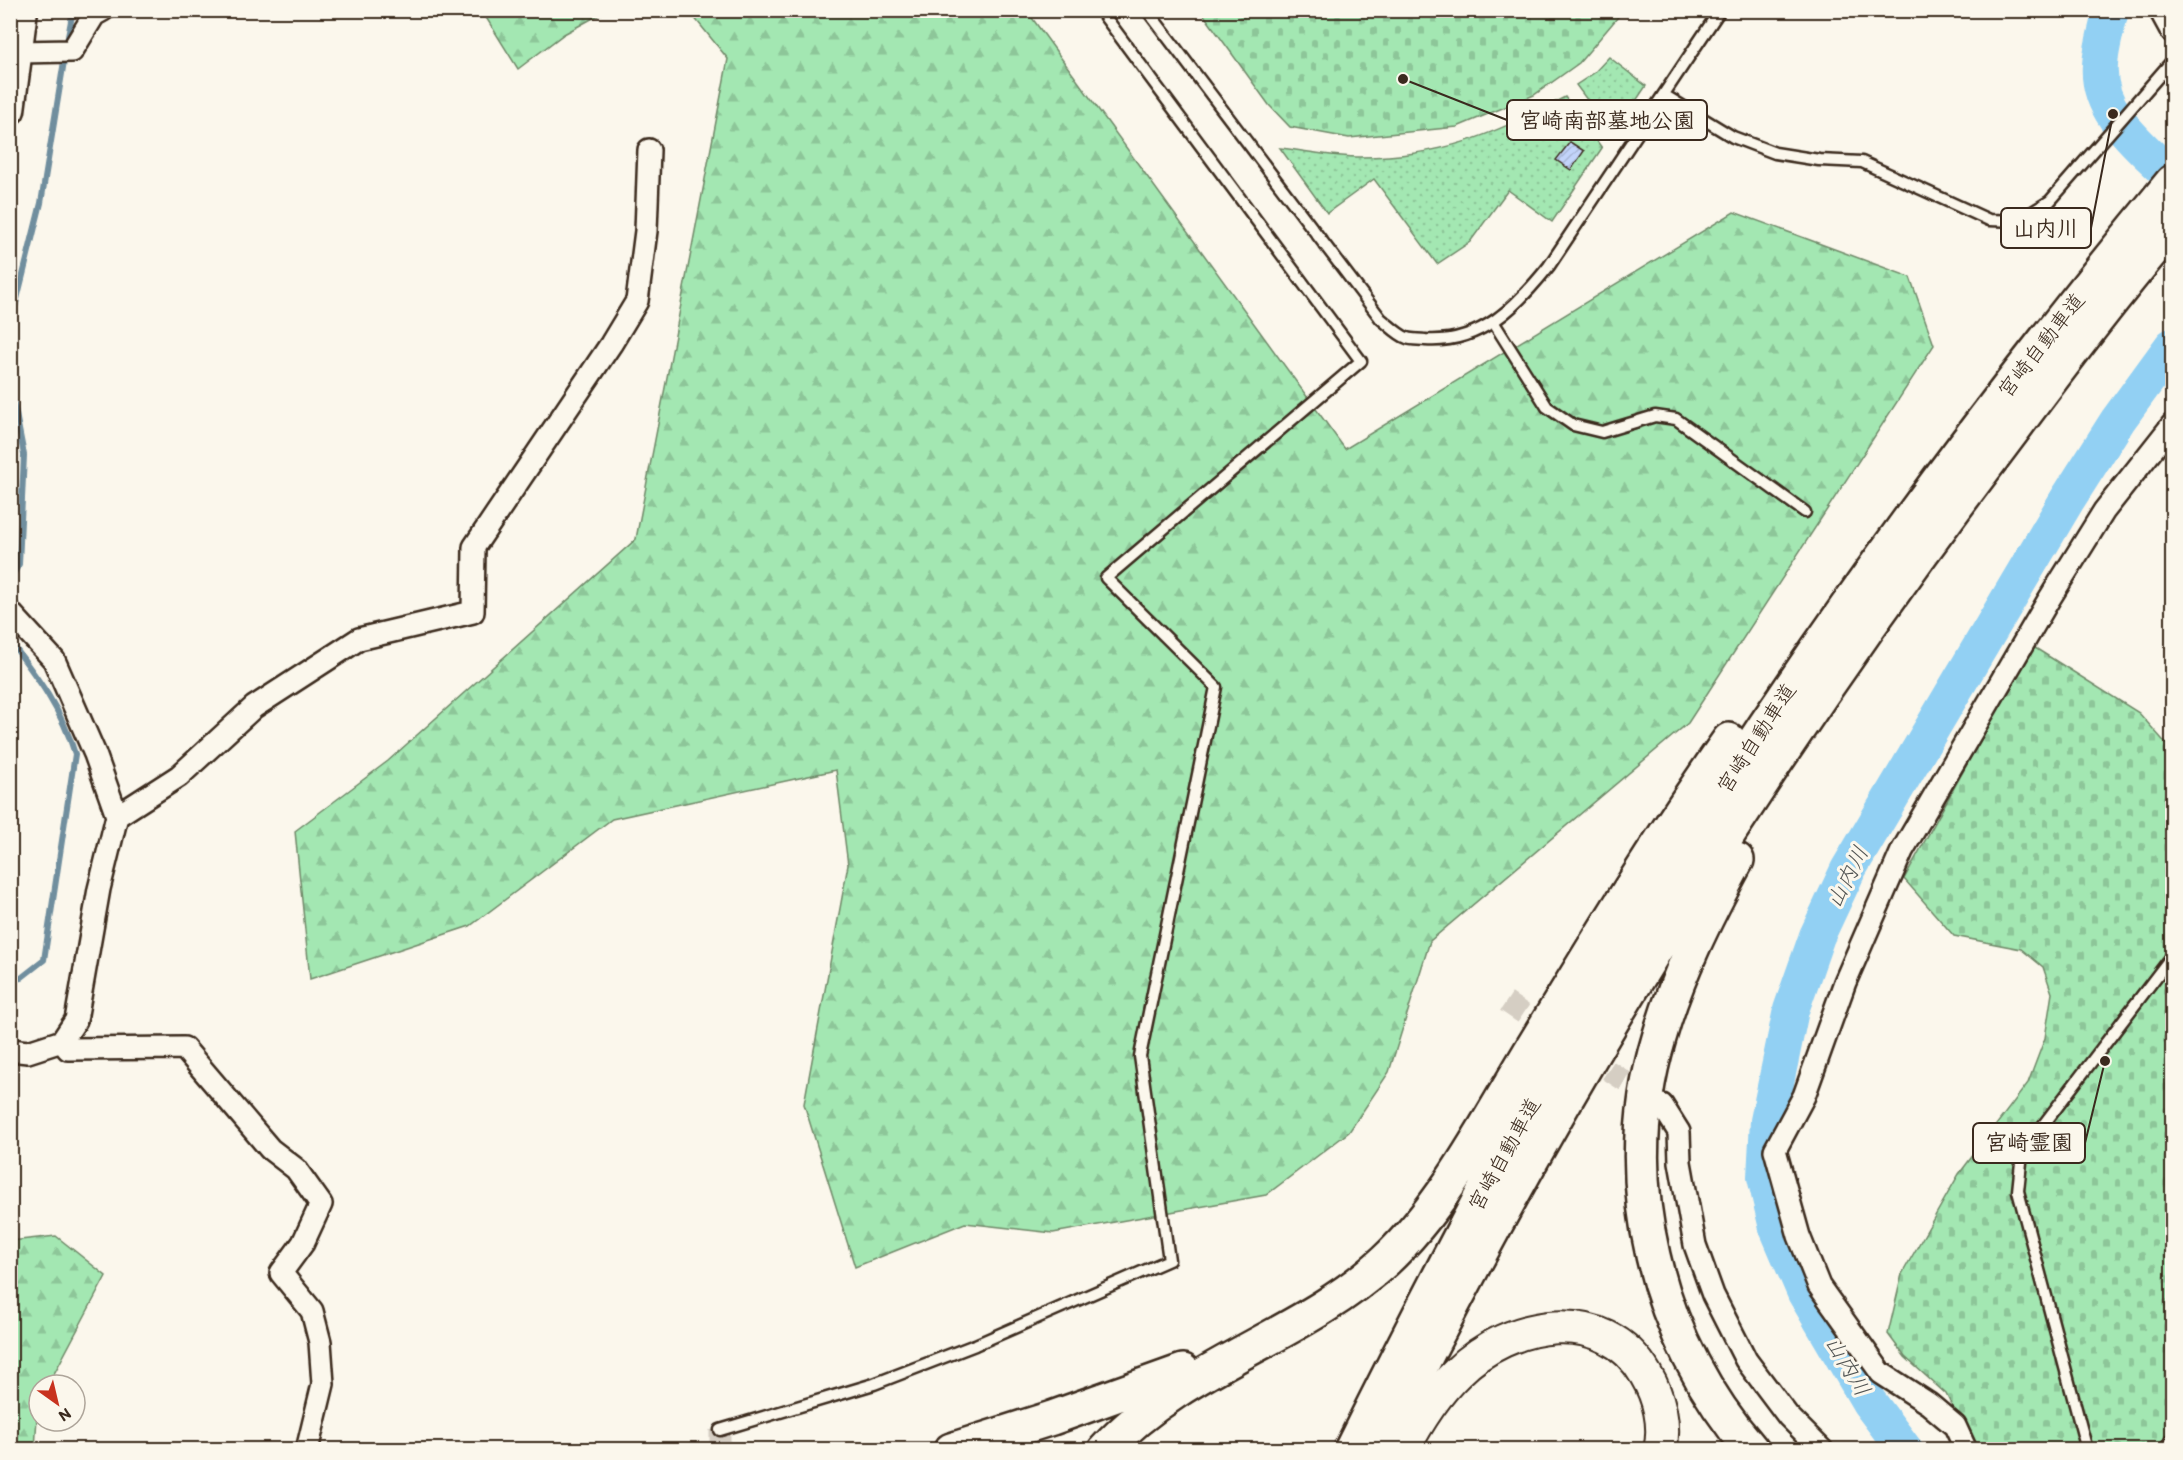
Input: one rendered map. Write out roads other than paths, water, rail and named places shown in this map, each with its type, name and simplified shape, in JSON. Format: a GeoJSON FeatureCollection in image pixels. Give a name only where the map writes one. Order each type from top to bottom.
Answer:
{"type":"FeatureCollection","features":[{"type":"Feature","properties":{"kind":"highway","name":"宮崎自動車道"},"geometry":{"type":"LineString","coordinates":[[1418,1345],[1538,1091],[1626,938],[1802,669],[1916,507],[2025,363],[2172,182]]}},
{"type":"Feature","properties":{"kind":"highway","name":"宮崎自動車道"},"geometry":{"type":"LineString","coordinates":[[1418,1345],[1462,1288],[1619,1010],[1714,858],[1825,690],[1906,573],[2048,383],[2172,227]]}},
{"type":"Feature","properties":{"kind":"highway"},"geometry":{"type":"LineString","coordinates":[[1105,1449],[1171,1394],[1250,1347],[1307,1319],[1346,1292],[1385,1261],[1423,1221],[1502,1098],[1677,814],[1812,621],[1916,507]]}},
{"type":"Feature","properties":{"kind":"highway"},"geometry":{"type":"LineString","coordinates":[[1752,1449],[1700,1378],[1680,1338],[1659,1282],[1645,1217],[1641,1161],[1642,1122],[1658,1039],[1691,949],[1825,690]]}},
{"type":"Feature","properties":{"kind":"highway"},"geometry":{"type":"LineString","coordinates":[[1396,1449],[1462,1288]]}},
{"type":"Feature","properties":{"kind":"highway"},"geometry":{"type":"LineString","coordinates":[[1351,1449],[1418,1345]]}},
{"type":"Feature","properties":{"kind":"highway"},"geometry":{"type":"LineString","coordinates":[[1379,1449],[1418,1345]]}},
{"type":"Feature","properties":{"kind":"highway"},"geometry":{"type":"LineString","coordinates":[[951,1449],[1082,1408],[1250,1347]]}},
{"type":"Feature","properties":{"kind":"main road"},"geometry":{"type":"LineString","coordinates":[[10,110],[23,10]]}},
{"type":"Feature","properties":{"kind":"main road"},"geometry":{"type":"LineString","coordinates":[[1403,1449],[1423,1414],[1459,1370],[1502,1341],[1541,1328],[1583,1327],[1614,1340],[1642,1367],[1659,1405],[1662,1426],[1660,1449]]}},
{"type":"Feature","properties":{"kind":"street"},"geometry":{"type":"LineString","coordinates":[[18,52],[72,51],[94,15],[103,10]]}},
{"type":"Feature","properties":{"kind":"street"},"geometry":{"type":"LineString","coordinates":[[2160,10],[2172,32]]}},
{"type":"Feature","properties":{"kind":"street"},"geometry":{"type":"LineString","coordinates":[[117,816],[179,776],[254,707],[359,639],[472,612],[474,547],[559,417],[611,344],[637,301],[646,231],[649,150]]}},
{"type":"Feature","properties":{"kind":"street"},"geometry":{"type":"LineString","coordinates":[[1966,1449],[1955,1426],[1929,1404],[1881,1373],[1819,1286],[1799,1236],[1775,1150],[1804,1096],[1845,982],[1902,851],[2097,521],[2172,425]]}},
{"type":"Feature","properties":{"kind":"street"},"geometry":{"type":"LineString","coordinates":[[10,612],[54,660],[95,754],[117,816],[99,889],[76,1020],[62,1041],[28,1052],[10,1050]]}},
{"type":"Feature","properties":{"kind":"street"},"geometry":{"type":"LineString","coordinates":[[62,1041],[68,1049],[184,1048],[270,1149],[296,1169],[321,1204],[303,1243],[281,1273],[312,1311],[320,1342],[323,1384],[307,1449]]}},
{"type":"Feature","properties":{"kind":"street"},"geometry":{"type":"LineString","coordinates":[[1662,1105],[1679,1132],[1680,1162],[1695,1245],[1713,1295],[1746,1360],[1788,1416],[1822,1449]]}},
{"type":"Feature","properties":{"kind":"lane"},"geometry":{"type":"LineString","coordinates":[[720,1430],[874,1384],[975,1344],[1169,1260],[1140,1056],[1216,687],[1106,578],[1361,361],[1100,10]]}},
{"type":"Feature","properties":{"kind":"lane"},"geometry":{"type":"LineString","coordinates":[[1147,10],[1381,319],[1406,338],[1438,341],[1472,334],[1494,323],[1524,297],[1549,266],[1720,10]]}},
{"type":"Feature","properties":{"kind":"lane"},"geometry":{"type":"LineString","coordinates":[[1664,95],[1733,137],[1775,153],[1818,160],[1862,162],[1989,220],[2018,221],[2050,201],[2172,61]]}},
{"type":"Feature","properties":{"kind":"lane"},"geometry":{"type":"LineString","coordinates":[[1494,323],[1546,407],[1573,425],[1602,432],[1655,416],[1676,419],[1805,512]]}},
{"type":"Feature","properties":{"kind":"lane"},"geometry":{"type":"LineString","coordinates":[[2087,1449],[2018,1191],[2019,1169],[2022,1153],[2172,956]]}},
{"type":"Feature","properties":{"kind":"lane"},"geometry":{"type":"LineString","coordinates":[[2165,1449],[2172,1438]]}},
{"type":"Feature","properties":{"kind":"waterway"},"geometry":{"type":"LineString","coordinates":[[67,42],[73,10]]}},
{"type":"Feature","properties":{"kind":"waterway","name":"山内川"},"geometry":{"type":"LineString","coordinates":[[2111,10],[2100,65],[2105,99],[2123,128],[2172,177]]}},
{"type":"Feature","properties":{"kind":"waterway"},"geometry":{"type":"LineString","coordinates":[[10,327],[41,203],[65,55]]}},
{"type":"Feature","properties":{"kind":"waterway","name":"山内川"},"geometry":{"type":"LineString","coordinates":[[1905,1450],[1869,1402],[1805,1293],[1777,1228],[1765,1177],[1768,1121],[1791,1010],[1817,936],[1848,870],[2067,500],[2118,420],[2172,346]]}},
{"type":"Feature","properties":{"kind":"waterway"},"geometry":{"type":"LineString","coordinates":[[10,383],[24,455],[19,564],[10,580]]}},
{"type":"Feature","properties":{"kind":"waterway"},"geometry":{"type":"LineString","coordinates":[[10,641],[56,708],[75,754],[44,960],[21,978],[10,980]]}},
{"type":"Feature","properties":{"kind":"tunnel"},"geometry":{"type":"LineString","coordinates":[[1506,1002],[1554,1034]]}},
{"type":"Feature","properties":{"kind":"tunnel"},"geometry":{"type":"LineString","coordinates":[[1582,1053],[1654,1100]]}},
{"type":"Feature","properties":{"kind":"tunnel"},"geometry":{"type":"LineString","coordinates":[[720,1430],[720,1450]]}},
{"type":"Feature","properties":{"kind":"place","name":"宮崎南部墓地公園"},"geometry":{"type":"Point","coordinates":[1403,79]}},
{"type":"Feature","properties":{"kind":"place","name":"山内川"},"geometry":{"type":"Point","coordinates":[2113,114]}},
{"type":"Feature","properties":{"kind":"place","name":"宮崎霊園"},"geometry":{"type":"Point","coordinates":[2105,1061]}}]}
